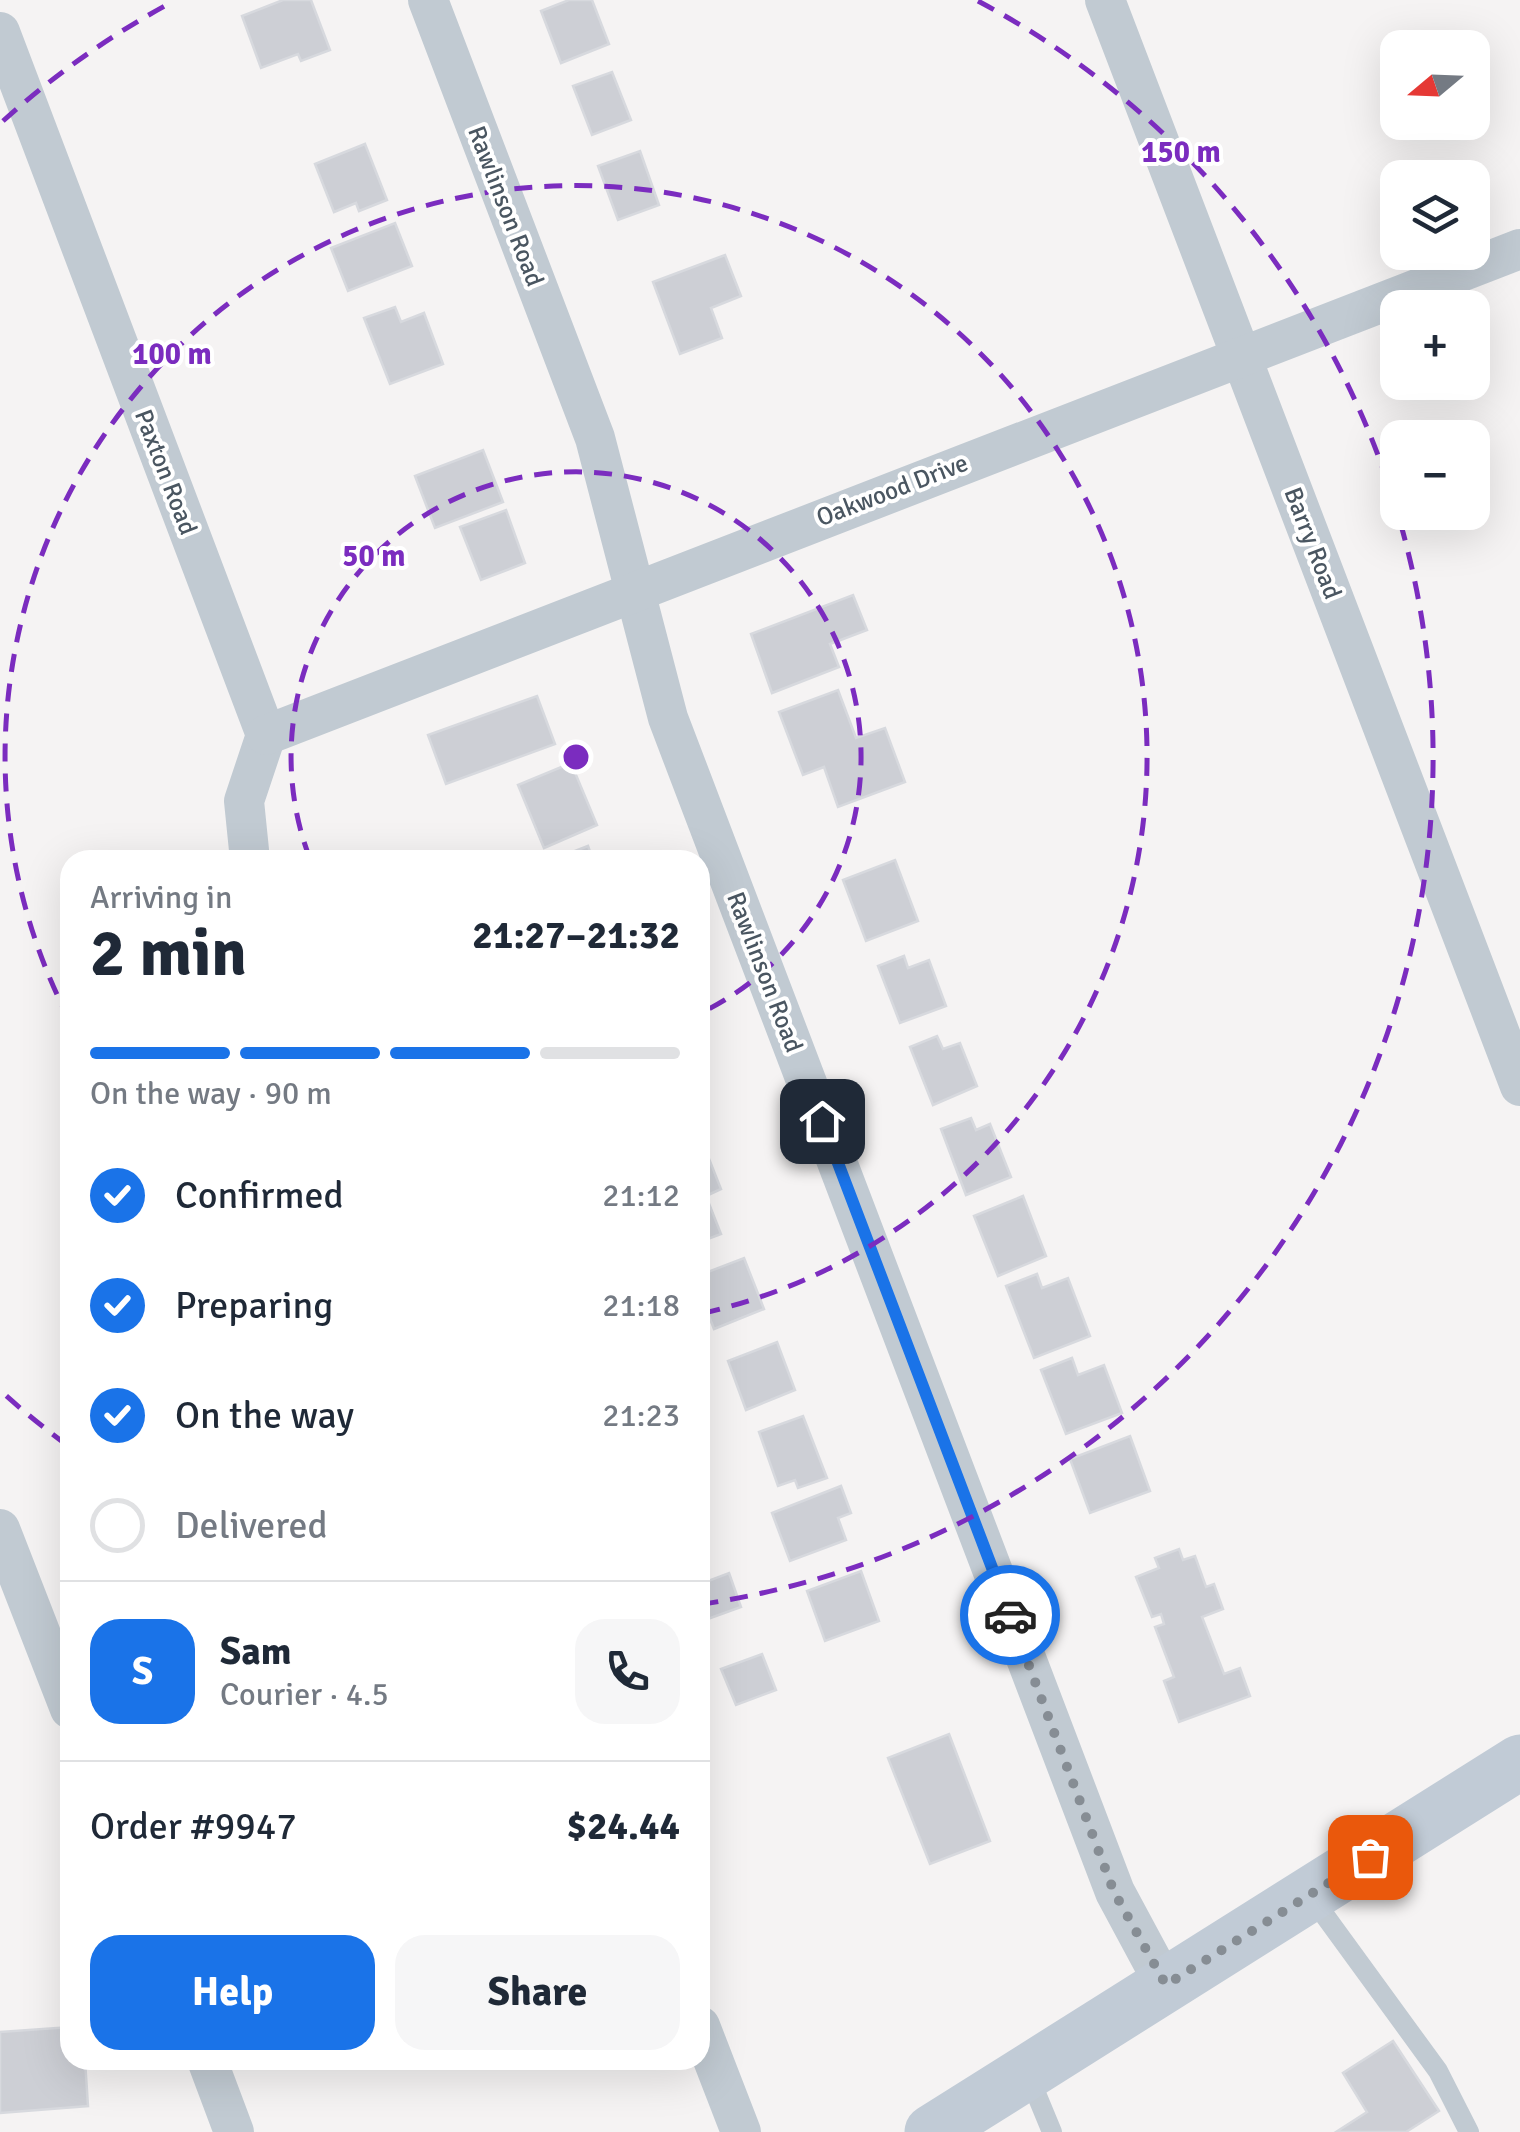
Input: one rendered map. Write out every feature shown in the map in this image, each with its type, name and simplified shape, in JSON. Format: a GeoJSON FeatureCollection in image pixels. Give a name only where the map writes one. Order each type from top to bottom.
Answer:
{"type":"FeatureCollection","features":[{"type":"Feature","properties":{"kind":"main road"},"geometry":{"type":"LineString","coordinates":[[932,2132],[1520,1762]]}},
{"type":"Feature","properties":{"kind":"street","name":"Rawlinson Road"},"geometry":{"type":"LineString","coordinates":[[428,0],[595,438],[637,588],[648,646],[682,755],[1114,1892],[1166,1985]]}},
{"type":"Feature","properties":{"kind":"street","name":"Barry Road"},"geometry":{"type":"LineString","coordinates":[[1105,0],[1520,1086]]}},
{"type":"Feature","properties":{"kind":"street","name":"Paxton Road"},"geometry":{"type":"LineString","coordinates":[[0,32],[266,735]]}},
{"type":"Feature","properties":{"kind":"street","name":"Oakwood Drive"},"geometry":{"type":"LineString","coordinates":[[266,735],[1520,249]]}},
{"type":"Feature","properties":{"kind":"street"},"geometry":{"type":"LineString","coordinates":[[249,850],[244,801],[266,735]]}},
{"type":"Feature","properties":{"kind":"street"},"geometry":{"type":"LineString","coordinates":[[0,1529],[60,1683]]}},
{"type":"Feature","properties":{"kind":"street"},"geometry":{"type":"LineString","coordinates":[[710,2052],[741,2132]]}},
{"type":"Feature","properties":{"kind":"street"},"geometry":{"type":"LineString","coordinates":[[210,2070],[234,2132]]}},
{"type":"Feature","properties":{"kind":"lane"},"geometry":{"type":"LineString","coordinates":[[1309,1894],[1438,2070],[1469,2132]]}},
{"type":"Feature","properties":{"kind":"lane"},"geometry":{"type":"LineString","coordinates":[[1028,2072],[1052,2132]]}},
{"type":"Feature","properties":{"kind":"building"},"geometry":{"type":"Polygon","coordinates":[[[283,0],[311,0],[330,50],[301,61],[298,54],[261,68],[242,16],[283,0]]]}},
{"type":"Feature","properties":{"kind":"building"},"geometry":{"type":"Polygon","coordinates":[[[569,0],[592,0],[609,44],[561,63],[541,11],[569,0]]]}},
{"type":"Feature","properties":{"kind":"building"},"geometry":{"type":"Polygon","coordinates":[[[612,72],[631,120],[592,135],[573,86],[612,72]]]}},
{"type":"Feature","properties":{"kind":"building"},"geometry":{"type":"Polygon","coordinates":[[[365,144],[387,200],[359,211],[356,203],[334,212],[315,164],[365,144]]]}},
{"type":"Feature","properties":{"kind":"building"},"geometry":{"type":"Polygon","coordinates":[[[640,151],[659,205],[618,220],[598,166],[640,151]]]}},
{"type":"Feature","properties":{"kind":"building"},"geometry":{"type":"Polygon","coordinates":[[[395,223],[412,266],[348,291],[331,248],[395,223]]]}},
{"type":"Feature","properties":{"kind":"building"},"geometry":{"type":"Polygon","coordinates":[[[725,255],[741,296],[711,308],[722,338],[680,354],[653,282],[725,255]]]}},
{"type":"Feature","properties":{"kind":"building"},"geometry":{"type":"Polygon","coordinates":[[[395,307],[401,322],[424,313],[443,364],[390,384],[364,318],[395,307]]]}},
{"type":"Feature","properties":{"kind":"building"},"geometry":{"type":"Polygon","coordinates":[[[483,450],[503,502],[435,528],[415,476],[483,450]]]}},
{"type":"Feature","properties":{"kind":"building"},"geometry":{"type":"Polygon","coordinates":[[[506,510],[525,563],[481,580],[460,527],[506,510]]]}},
{"type":"Feature","properties":{"kind":"building"},"geometry":{"type":"Polygon","coordinates":[[[853,595],[867,630],[830,644],[839,667],[772,693],[751,634],[853,595]]]}},
{"type":"Feature","properties":{"kind":"building"},"geometry":{"type":"Polygon","coordinates":[[[838,690],[856,738],[885,728],[905,782],[838,807],[824,767],[803,775],[779,712],[838,690]]]}},
{"type":"Feature","properties":{"kind":"building"},"geometry":{"type":"Polygon","coordinates":[[[537,696],[555,744],[446,784],[428,735],[537,696]]]}},
{"type":"Feature","properties":{"kind":"building"},"geometry":{"type":"Polygon","coordinates":[[[571,763],[597,825],[544,848],[518,785],[571,763]]]}},
{"type":"Feature","properties":{"kind":"building"},"geometry":{"type":"Polygon","coordinates":[[[895,860],[918,921],[866,941],[843,880],[895,860]]]}},
{"type":"Feature","properties":{"kind":"building"},"geometry":{"type":"Polygon","coordinates":[[[904,956],[908,968],[929,960],[946,1006],[900,1023],[878,966],[904,956]]]}},
{"type":"Feature","properties":{"kind":"building"},"geometry":{"type":"Polygon","coordinates":[[[937,1036],[943,1049],[960,1043],[977,1086],[933,1105],[910,1047],[937,1036]]]}},
{"type":"Feature","properties":{"kind":"building"},"geometry":{"type":"Polygon","coordinates":[[[971,1118],[976,1130],[990,1124],[1011,1177],[966,1195],[941,1129],[971,1118]]]}},
{"type":"Feature","properties":{"kind":"building"},"geometry":{"type":"Polygon","coordinates":[[[710,1161],[721,1189],[710,1194],[710,1161]]]}},
{"type":"Feature","properties":{"kind":"building"},"geometry":{"type":"Polygon","coordinates":[[[1023,1196],[1046,1256],[998,1276],[974,1216],[1023,1196]]]}},
{"type":"Feature","properties":{"kind":"building"},"geometry":{"type":"Polygon","coordinates":[[[710,1206],[721,1234],[710,1238],[710,1206]]]}},
{"type":"Feature","properties":{"kind":"building"},"geometry":{"type":"Polygon","coordinates":[[[744,1258],[764,1309],[714,1329],[710,1319],[710,1271],[744,1258]]]}},
{"type":"Feature","properties":{"kind":"building"},"geometry":{"type":"Polygon","coordinates":[[[1037,1274],[1042,1288],[1068,1278],[1090,1336],[1034,1358],[1006,1286],[1037,1274]]]}},
{"type":"Feature","properties":{"kind":"building"},"geometry":{"type":"Polygon","coordinates":[[[777,1342],[795,1390],[746,1410],[728,1361],[777,1342]]]}},
{"type":"Feature","properties":{"kind":"building"},"geometry":{"type":"Polygon","coordinates":[[[1072,1358],[1078,1375],[1104,1365],[1122,1413],[1066,1434],[1041,1370],[1072,1358]]]}},
{"type":"Feature","properties":{"kind":"building"},"geometry":{"type":"Polygon","coordinates":[[[803,1416],[827,1478],[798,1488],[795,1480],[778,1486],[759,1432],[803,1416]]]}},
{"type":"Feature","properties":{"kind":"building"},"geometry":{"type":"Polygon","coordinates":[[[1130,1436],[1150,1491],[1090,1513],[1070,1459],[1130,1436]]]}},
{"type":"Feature","properties":{"kind":"building"},"geometry":{"type":"Polygon","coordinates":[[[841,1486],[851,1513],[838,1518],[846,1540],[790,1561],[772,1513],[841,1486]]]}},
{"type":"Feature","properties":{"kind":"building"},"geometry":{"type":"Polygon","coordinates":[[[1179,1549],[1183,1560],[1195,1556],[1206,1587],[1214,1584],[1223,1609],[1202,1617],[1224,1674],[1240,1668],[1250,1696],[1179,1722],[1164,1681],[1174,1677],[1155,1627],[1164,1624],[1161,1614],[1152,1617],[1136,1577],[1159,1568],[1155,1558],[1179,1549]]]}},
{"type":"Feature","properties":{"kind":"building"},"geometry":{"type":"Polygon","coordinates":[[[861,1571],[879,1621],[825,1641],[807,1591],[861,1571]]]}},
{"type":"Feature","properties":{"kind":"building"},"geometry":{"type":"Polygon","coordinates":[[[729,1573],[741,1607],[710,1618],[710,1580],[729,1573]]]}},
{"type":"Feature","properties":{"kind":"building"},"geometry":{"type":"Polygon","coordinates":[[[762,1654],[776,1690],[736,1705],[721,1669],[762,1654]]]}},
{"type":"Feature","properties":{"kind":"building"},"geometry":{"type":"Polygon","coordinates":[[[949,1734],[990,1841],[930,1864],[888,1758],[949,1734]]]}},
{"type":"Feature","properties":{"kind":"building"},"geometry":{"type":"Polygon","coordinates":[[[60,2028],[60,2070],[86,2070],[88,2106],[0,2113],[0,2032],[60,2028]]]}},
{"type":"Feature","properties":{"kind":"building"},"geometry":{"type":"Polygon","coordinates":[[[1393,2041],[1439,2111],[1406,2132],[1336,2132],[1367,2112],[1343,2073],[1393,2041]]]}},
{"type":"Feature","properties":{"kind":"way so far"},"geometry":{"type":"LineString","coordinates":[[1010,1615],[1114,1892],[1166,1985],[1370,1857]]}},
{"type":"Feature","properties":{"kind":"route"},"geometry":{"type":"LineString","coordinates":[[822,1121],[1010,1615]]}}]}
